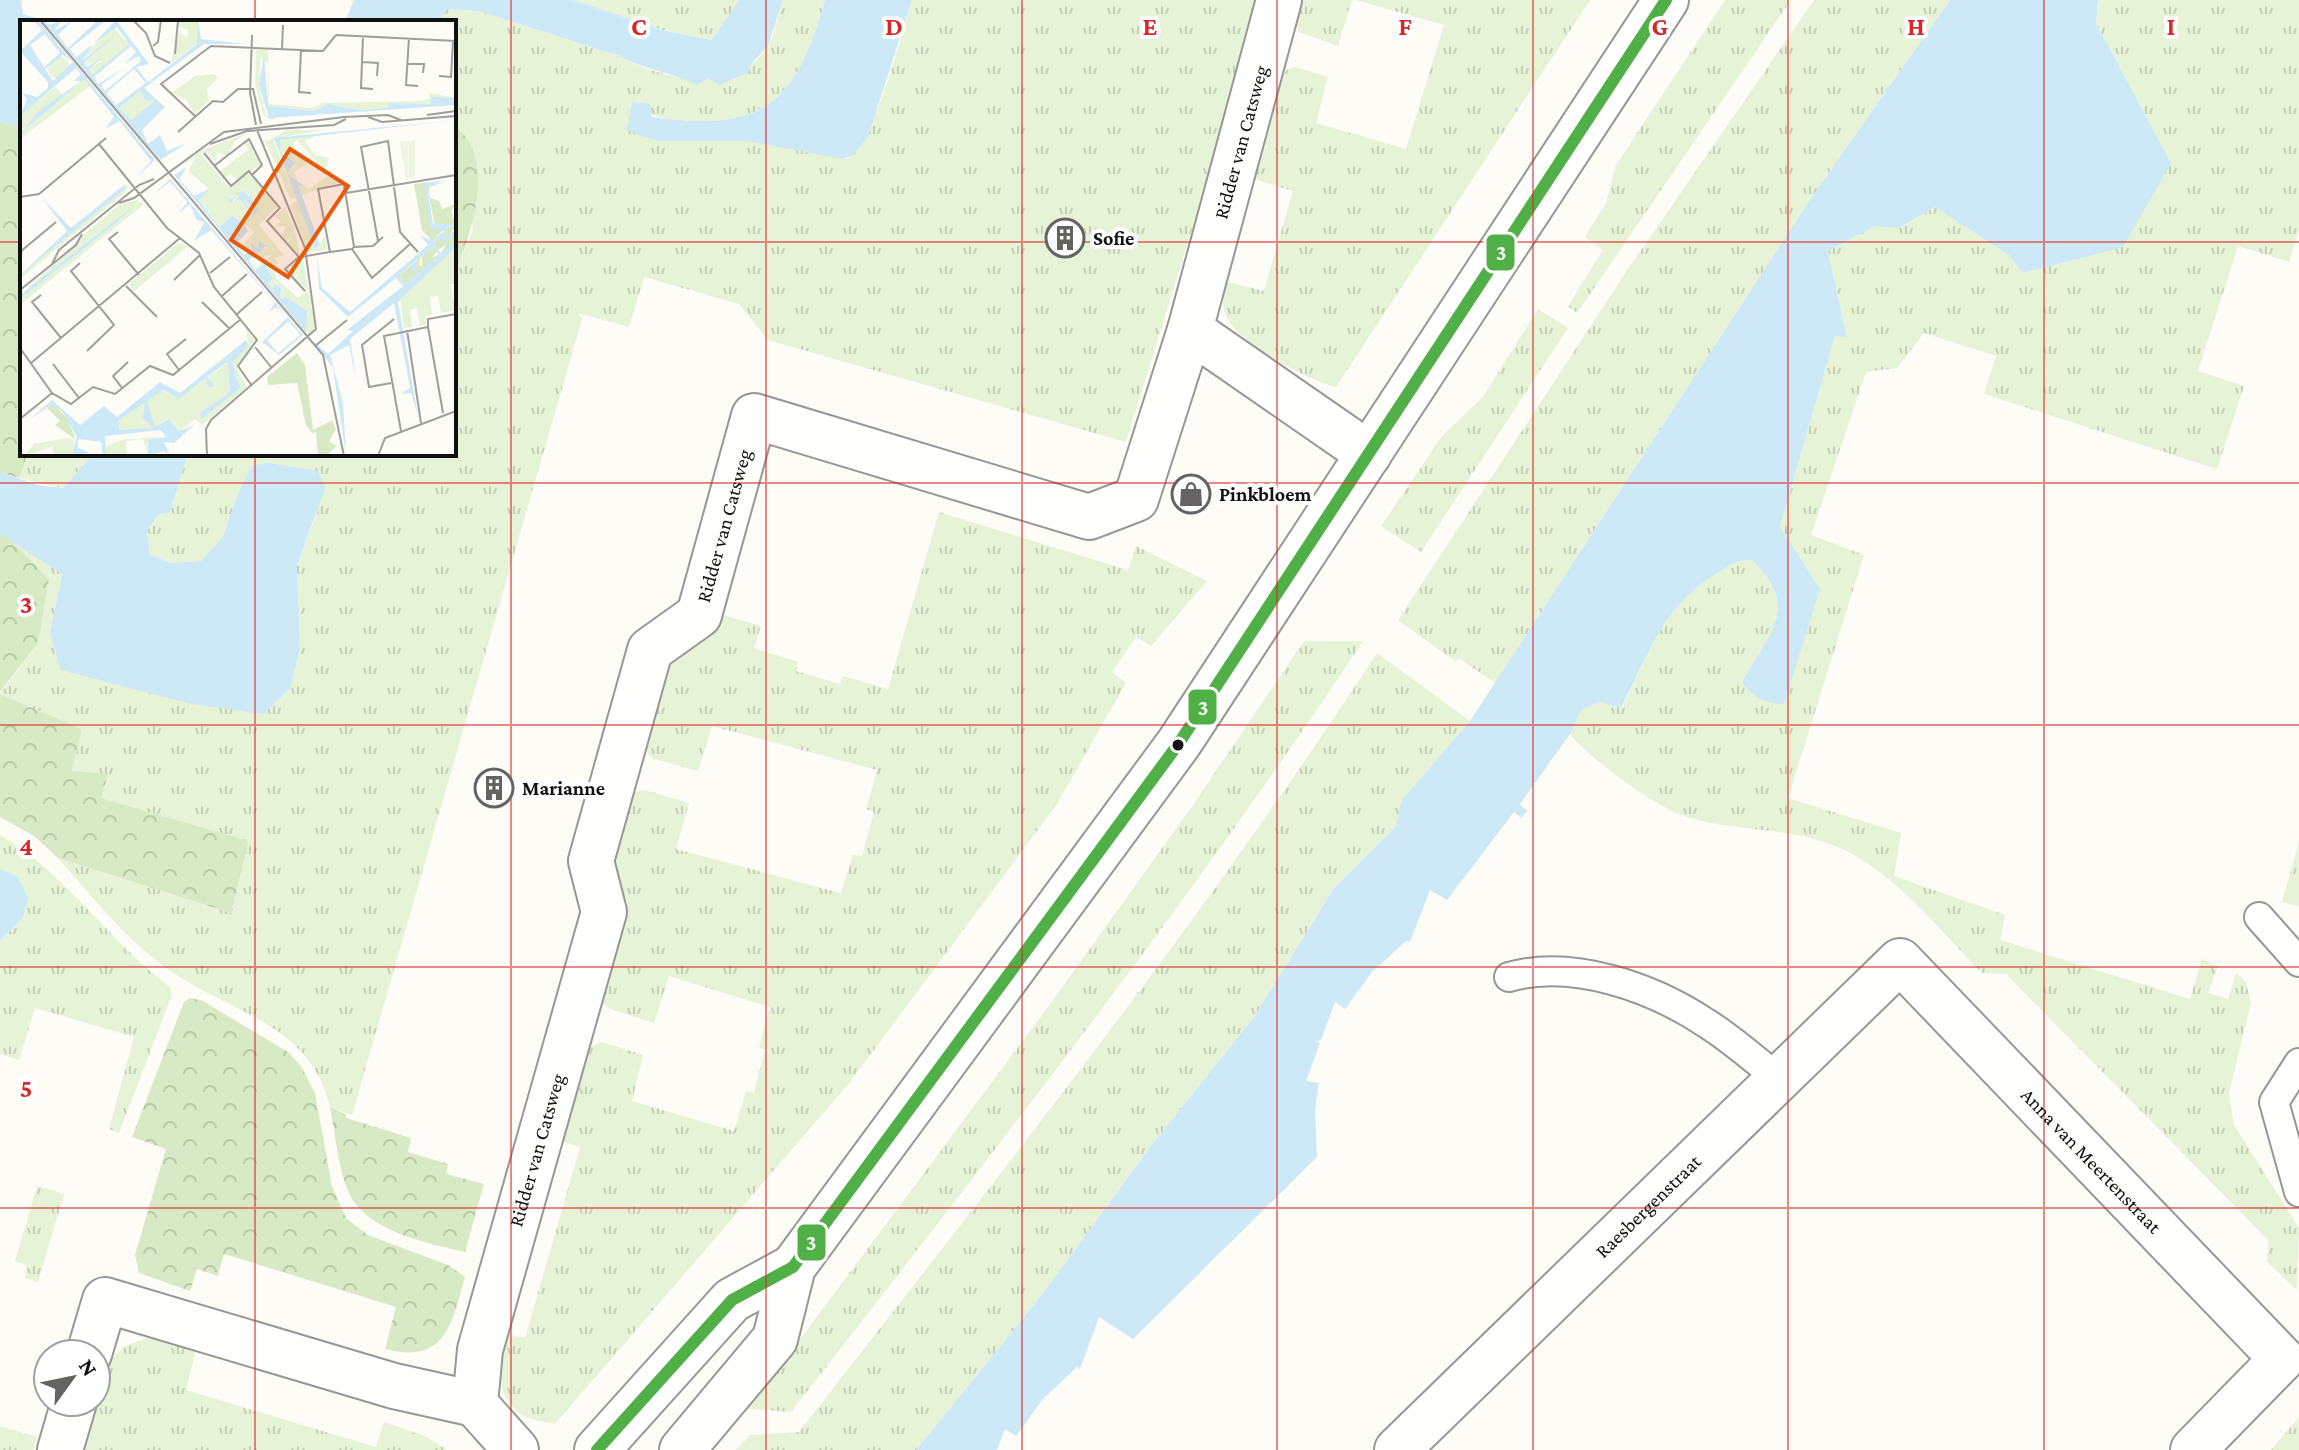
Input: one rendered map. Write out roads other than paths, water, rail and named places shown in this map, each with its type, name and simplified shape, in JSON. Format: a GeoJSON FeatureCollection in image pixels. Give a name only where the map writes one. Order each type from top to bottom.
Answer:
{"type":"FeatureCollection","features":[{"type":"Feature","properties":{"kind":"street","name":"Ridder van Catsweg"},"geometry":{"type":"LineString","coordinates":[[475,1404],[480,1350],[604,912],[591,861],[616,766],[650,650],[699,615],[754,416],[1089,517],[1136,499],[1190,330],[1279,0]]}},
{"type":"Feature","properties":{"kind":"street"},"geometry":{"type":"LineString","coordinates":[[682,1450],[775,1339],[793,1267],[1179,743],[1666,0]]}},
{"type":"Feature","properties":{"kind":"street"},"geometry":{"type":"LineString","coordinates":[[1190,330],[1369,454]]}},
{"type":"Feature","properties":{"kind":"street","name":"Raesbergenstraat"},"geometry":{"type":"LineString","coordinates":[[1397,1450],[1900,961]]}},
{"type":"Feature","properties":{"kind":"street","name":"Anna van Meertenstraat"},"geometry":{"type":"LineString","coordinates":[[1900,961],[2291,1349],[2193,1450]]}},
{"type":"Feature","properties":{"kind":"street"},"geometry":{"type":"LineString","coordinates":[[597,1450],[732,1300],[793,1267]]}},
{"type":"Feature","properties":{"kind":"street"},"geometry":{"type":"LineString","coordinates":[[94,1338],[105,1300],[394,1386],[475,1404],[516,1450]]}},
{"type":"Feature","properties":{"kind":"street"},"geometry":{"type":"LineString","coordinates":[[60,1450],[69,1418]]}},
{"type":"Feature","properties":{"kind":"lane"},"geometry":{"type":"LineString","coordinates":[[2259,917],[2299,962]]}},
{"type":"Feature","properties":{"kind":"lane"},"geometry":{"type":"LineString","coordinates":[[1509,977],[1533,970],[1569,969],[1633,987],[1705,1022],[1779,1079]]}},
{"type":"Feature","properties":{"kind":"lane"},"geometry":{"type":"LineString","coordinates":[[2299,1063],[2274,1102],[2299,1192]]}},
{"type":"Feature","properties":{"kind":"water"},"geometry":{"type":"Polygon","coordinates":[[[0,0],[21,0],[23,14],[41,20],[20,20],[20,127],[0,121],[0,0]]]}},
{"type":"Feature","properties":{"kind":"water"},"geometry":{"type":"Polygon","coordinates":[[[354,0],[573,0],[666,31],[712,40],[739,0],[783,0],[768,46],[751,64],[749,72],[719,85],[708,78],[697,85],[479,11],[447,9],[441,20],[346,20],[354,0]]]}},
{"type":"Feature","properties":{"kind":"water"},"geometry":{"type":"Polygon","coordinates":[[[825,0],[912,0],[868,137],[852,156],[842,159],[747,141],[659,141],[627,131],[632,102],[650,104],[652,117],[690,121],[721,121],[747,115],[769,104],[787,87],[801,65],[825,0]]]}},
{"type":"Feature","properties":{"kind":"water"},"geometry":{"type":"Polygon","coordinates":[[[1950,0],[2098,0],[2096,23],[2171,163],[2123,247],[2023,273],[2010,256],[1935,207],[1899,228],[1875,226],[1828,251],[1847,337],[1835,336],[1780,527],[1820,589],[1784,704],[1760,699],[1742,682],[1770,634],[1778,607],[1767,577],[1752,560],[1736,563],[1695,589],[1668,618],[1621,708],[1599,702],[1581,710],[1570,734],[1520,804],[1527,811],[1521,818],[1514,812],[1447,900],[1430,890],[1410,942],[1406,941],[1372,972],[1345,1009],[1335,1002],[1321,1040],[1316,1041],[1320,1043],[1306,1081],[1319,1083],[1315,1110],[1317,1157],[1133,1339],[1099,1317],[1080,1369],[1077,1367],[1043,1399],[1016,1436],[1005,1429],[997,1450],[916,1450],[1037,1301],[1154,1142],[1254,1017],[1334,888],[1396,826],[1402,800],[1470,721],[1811,198],[1950,0]]]}},
{"type":"Feature","properties":{"kind":"water"},"geometry":{"type":"Polygon","coordinates":[[[91,456],[187,456],[170,512],[158,515],[147,531],[150,555],[172,563],[201,561],[222,538],[241,486],[253,465],[269,463],[318,471],[325,488],[297,566],[300,650],[290,688],[264,714],[192,704],[61,670],[50,633],[62,574],[0,534],[0,472],[37,485],[63,488],[91,456]]]}},
{"type":"Feature","properties":{"kind":"water"},"geometry":{"type":"Polygon","coordinates":[[[0,869],[18,877],[28,898],[22,919],[0,941],[0,869]]]}},
{"type":"Feature","properties":{"kind":"place","name":"Sofie"},"geometry":{"type":"Point","coordinates":[1065,238]}},
{"type":"Feature","properties":{"kind":"place","name":"Pinkbloem"},"geometry":{"type":"Point","coordinates":[1191,494]}},
{"type":"Feature","properties":{"kind":"place","name":"Marianne"},"geometry":{"type":"Point","coordinates":[494,788]}}]}
